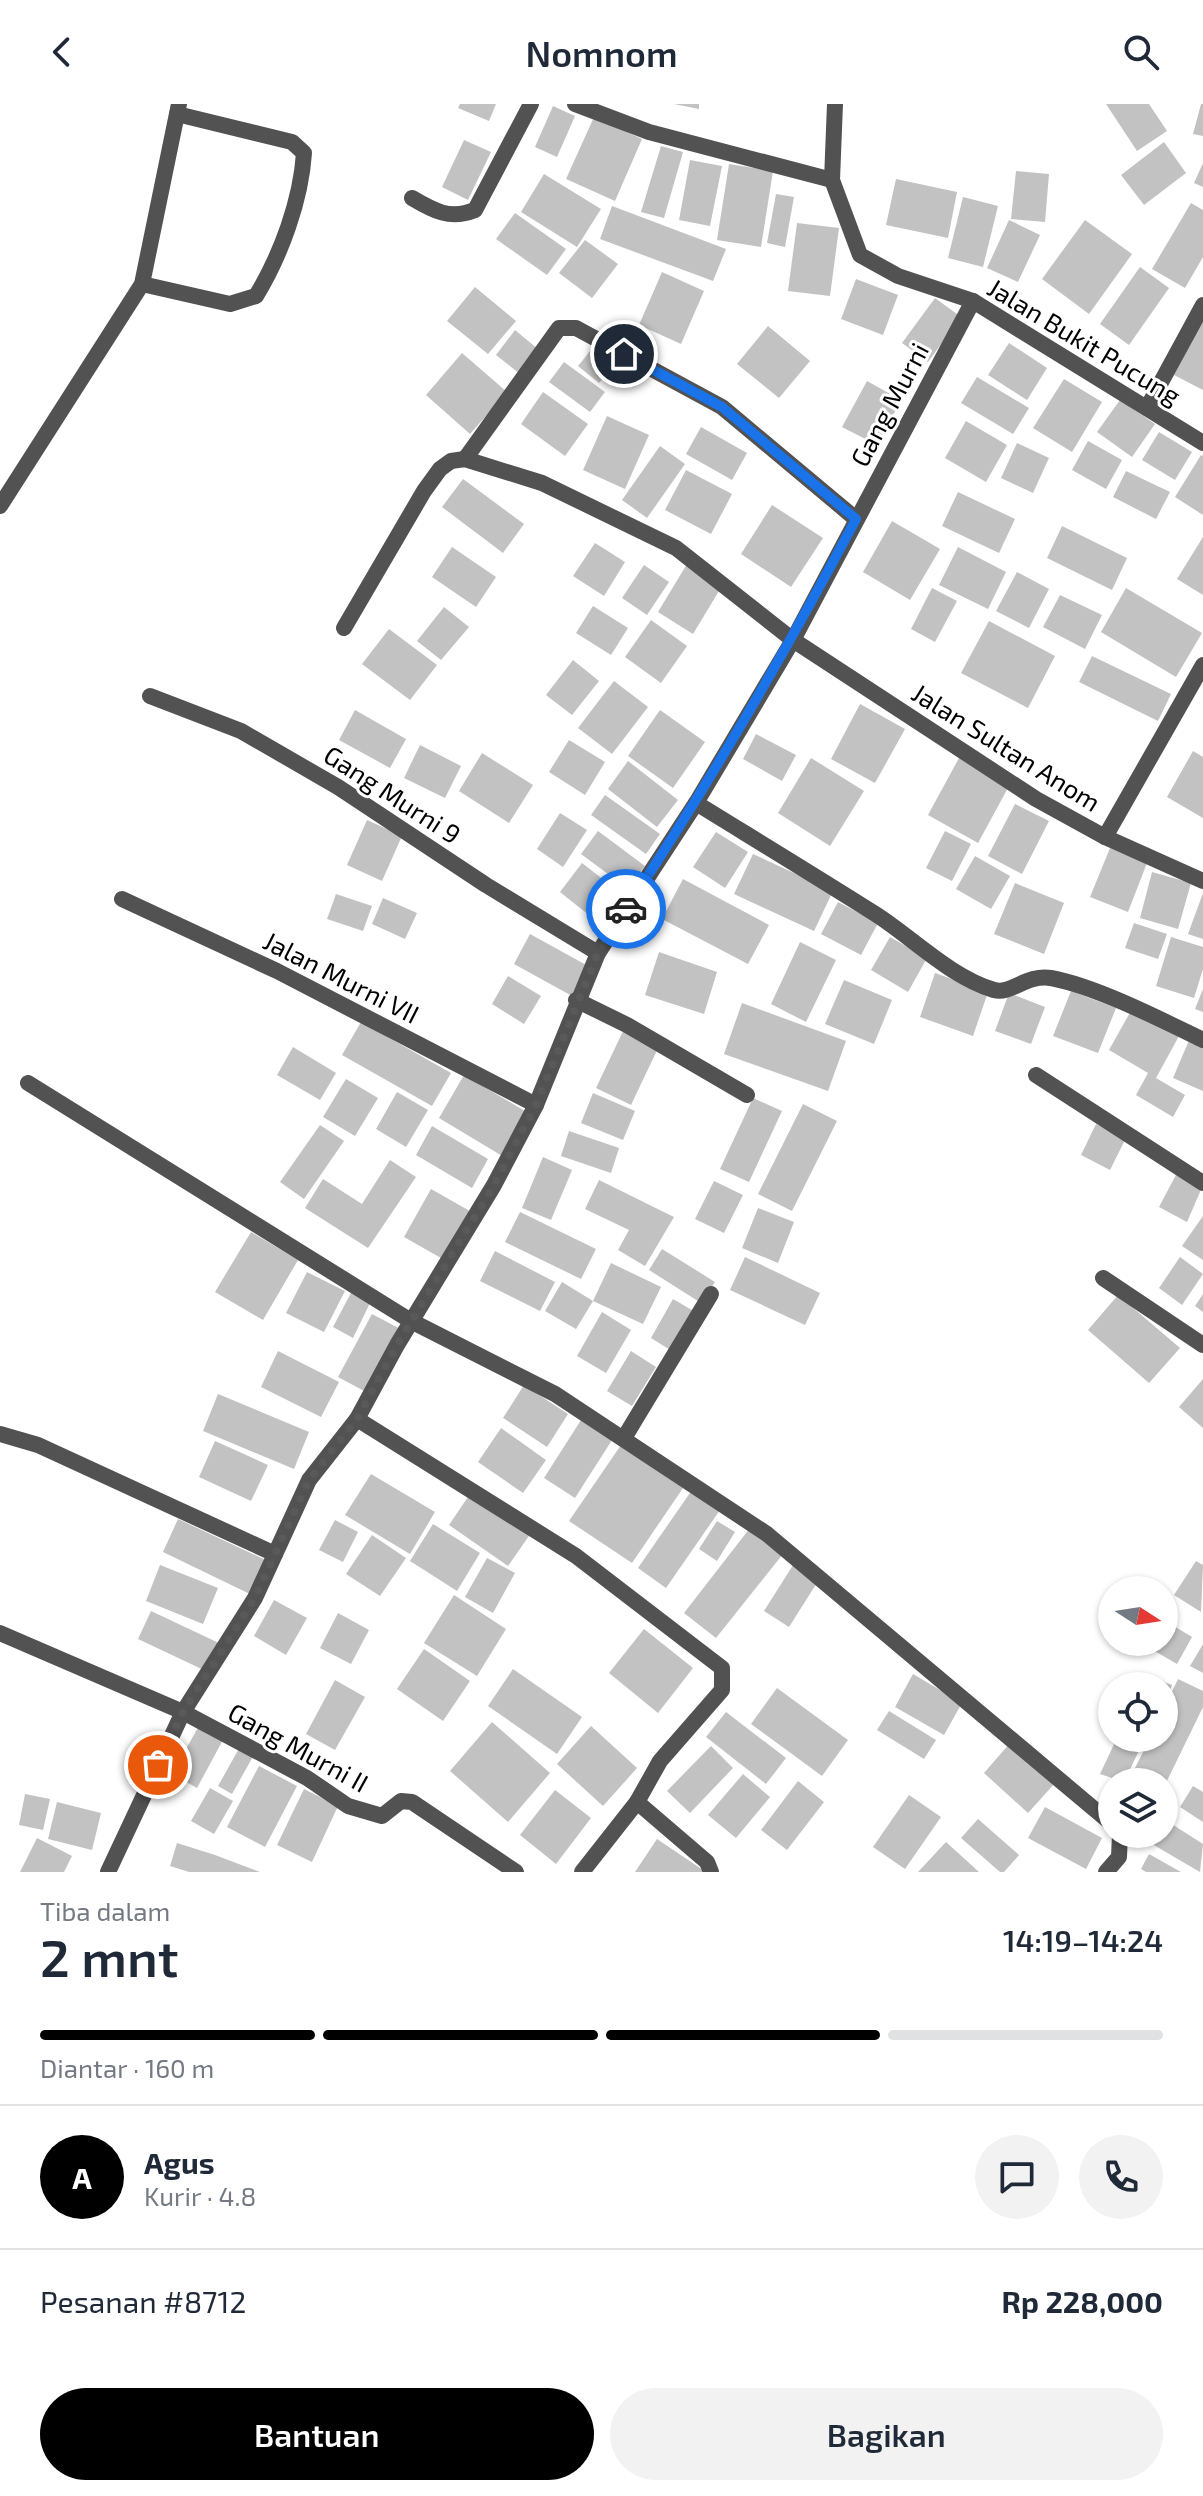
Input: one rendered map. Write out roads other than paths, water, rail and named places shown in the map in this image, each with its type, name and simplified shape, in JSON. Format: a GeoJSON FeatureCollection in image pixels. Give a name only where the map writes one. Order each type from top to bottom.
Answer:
{"type":"FeatureCollection","features":[{"type":"Feature","properties":{"kind":"street"},"geometry":{"type":"LineString","coordinates":[[412,198],[438,213],[461,215],[475,210],[531,104]]}},
{"type":"Feature","properties":{"kind":"street"},"geometry":{"type":"LineString","coordinates":[[575,104],[649,132],[832,180]]}},
{"type":"Feature","properties":{"kind":"street","name":"Jalan Bukit Pucung"},"geometry":{"type":"LineString","coordinates":[[835,104],[832,180],[860,255],[898,276],[973,301],[1203,443]]}},
{"type":"Feature","properties":{"kind":"street"},"geometry":{"type":"LineString","coordinates":[[0,506],[142,284],[178,109],[292,142],[304,153],[284,237],[256,296],[230,304],[142,284]]}},
{"type":"Feature","properties":{"kind":"street","name":"Gang Murni"},"geometry":{"type":"LineString","coordinates":[[108,1872],[183,1712],[255,1598],[309,1480],[357,1419],[411,1321],[494,1185],[536,1105],[576,1000],[598,953],[696,803],[793,640],[973,301]]}},
{"type":"Feature","properties":{"kind":"street"},"geometry":{"type":"LineString","coordinates":[[1147,408],[1203,305]]}},
{"type":"Feature","properties":{"kind":"street"},"geometry":{"type":"LineString","coordinates":[[344,628],[424,491],[440,469],[451,461],[465,459],[559,328],[576,328],[722,407],[856,519]]}},
{"type":"Feature","properties":{"kind":"street","name":"Jalan Sultan Anom"},"geometry":{"type":"LineString","coordinates":[[465,459],[542,483],[676,548],[793,640],[1036,799],[1105,837],[1203,881]]}},
{"type":"Feature","properties":{"kind":"street"},"geometry":{"type":"LineString","coordinates":[[1105,837],[1203,665]]}},
{"type":"Feature","properties":{"kind":"street","name":"Gang Murni 9"},"geometry":{"type":"LineString","coordinates":[[150,696],[241,731],[338,787],[486,885],[598,953]]}},
{"type":"Feature","properties":{"kind":"street"},"geometry":{"type":"LineString","coordinates":[[696,803],[878,916],[966,978],[998,991],[1010,989],[1024,979],[1053,978],[1111,999],[1203,1040]]}},
{"type":"Feature","properties":{"kind":"street","name":"Jalan Murni VII"},"geometry":{"type":"LineString","coordinates":[[122,899],[277,971],[536,1105]]}},
{"type":"Feature","properties":{"kind":"street"},"geometry":{"type":"LineString","coordinates":[[576,1000],[627,1025],[747,1095]]}},
{"type":"Feature","properties":{"kind":"street"},"geometry":{"type":"LineString","coordinates":[[1036,1075],[1203,1183]]}},
{"type":"Feature","properties":{"kind":"street"},"geometry":{"type":"LineString","coordinates":[[28,1083],[411,1321],[555,1394],[767,1534],[1098,1812]]}},
{"type":"Feature","properties":{"kind":"street"},"geometry":{"type":"LineString","coordinates":[[1103,1278],[1203,1345]]}},
{"type":"Feature","properties":{"kind":"street"},"geometry":{"type":"LineString","coordinates":[[624,1438],[711,1294]]}},
{"type":"Feature","properties":{"kind":"street"},"geometry":{"type":"LineString","coordinates":[[357,1419],[576,1556],[722,1668],[722,1690],[660,1761],[637,1802],[582,1872]]}},
{"type":"Feature","properties":{"kind":"street"},"geometry":{"type":"LineString","coordinates":[[0,1434],[52,1451],[275,1554]]}},
{"type":"Feature","properties":{"kind":"street","name":"Gang Murni II"},"geometry":{"type":"LineString","coordinates":[[0,1633],[183,1712],[307,1778],[348,1806],[382,1816],[401,1801],[412,1802],[516,1872]]}},
{"type":"Feature","properties":{"kind":"street"},"geometry":{"type":"LineString","coordinates":[[637,1802],[707,1862],[711,1872]]}},
{"type":"Feature","properties":{"kind":"street"},"geometry":{"type":"LineString","coordinates":[[1106,1872],[1119,1857],[1119,1848]]}}]}
